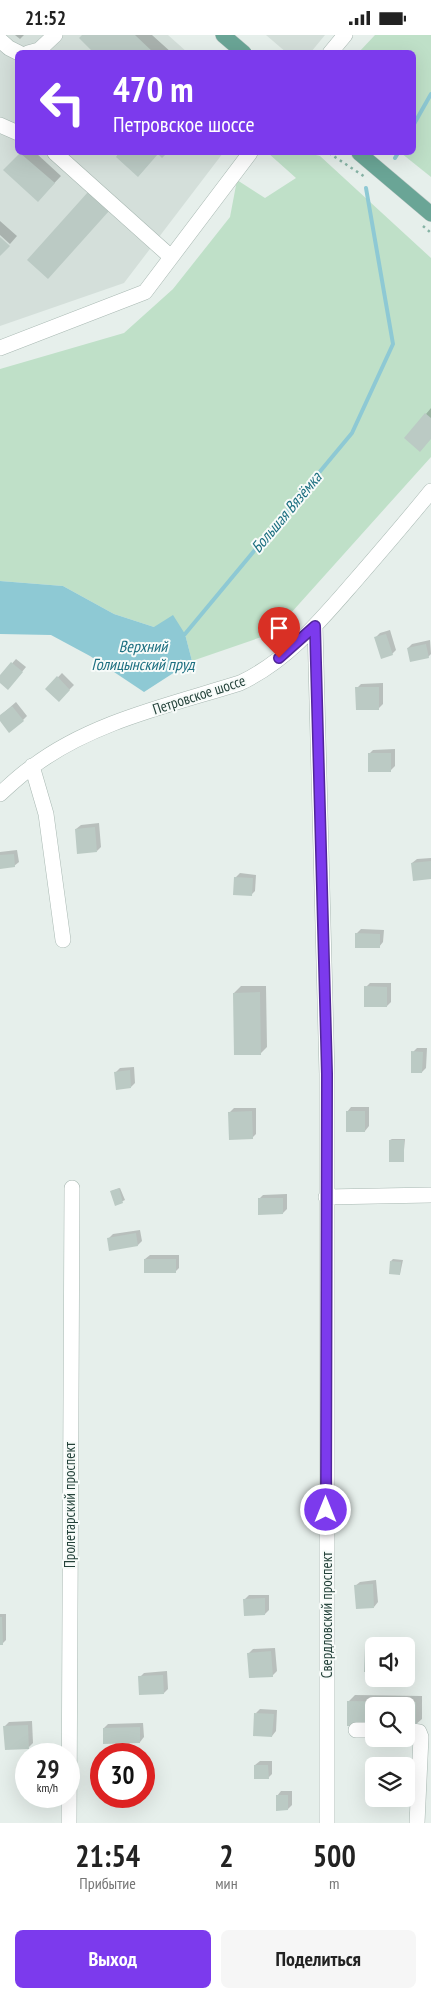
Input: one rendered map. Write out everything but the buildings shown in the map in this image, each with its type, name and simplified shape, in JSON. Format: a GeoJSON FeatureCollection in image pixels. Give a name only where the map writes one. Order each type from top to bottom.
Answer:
{"type":"FeatureCollection","features":[{"type":"Feature","properties":{"kind":"main road"},"geometry":{"type":"LineString","coordinates":[[229,37],[241,50]]}},
{"type":"Feature","properties":{"kind":"main road"},"geometry":{"type":"LineString","coordinates":[[361,155],[431,214]]}},
{"type":"Feature","properties":{"kind":"street"},"geometry":{"type":"LineString","coordinates":[[40,50],[55,35]]}},
{"type":"Feature","properties":{"kind":"street"},"geometry":{"type":"LineString","coordinates":[[332,50],[345,35]]}},
{"type":"Feature","properties":{"kind":"street"},"geometry":{"type":"LineString","coordinates":[[0,40],[8,48],[15,51]]}},
{"type":"Feature","properties":{"kind":"street"},"geometry":{"type":"LineString","coordinates":[[0,125],[15,132]]}},
{"type":"Feature","properties":{"kind":"street"},"geometry":{"type":"LineString","coordinates":[[57,155],[171,257]]}},
{"type":"Feature","properties":{"kind":"street"},"geometry":{"type":"LineString","coordinates":[[0,348],[145,292],[248,155]]}},
{"type":"Feature","properties":{"kind":"street","name":"Петровское шоссе"},"geometry":{"type":"LineString","coordinates":[[0,795],[32,766],[71,742],[121,721],[240,683],[254,676],[292,649],[315,626],[431,491]]}},
{"type":"Feature","properties":{"kind":"street","name":"Свердловский проспект"},"geometry":{"type":"LineString","coordinates":[[315,626],[327,1074],[327,1823]]}},
{"type":"Feature","properties":{"kind":"street"},"geometry":{"type":"LineString","coordinates":[[32,766],[46,814],[63,940]]}},
{"type":"Feature","properties":{"kind":"street","name":"Пролетарский проспект"},"geometry":{"type":"LineString","coordinates":[[69,1823],[72,1187]]}},
{"type":"Feature","properties":{"kind":"street"},"geometry":{"type":"LineString","coordinates":[[326,1197],[431,1195]]}},
{"type":"Feature","properties":{"kind":"street"},"geometry":{"type":"LineString","coordinates":[[356,1730],[365,1730]]}},
{"type":"Feature","properties":{"kind":"street"},"geometry":{"type":"LineString","coordinates":[[415,1731],[419,1732],[421,1737],[418,1823]]}},
{"type":"Feature","properties":{"kind":"path"},"geometry":{"type":"LineString","coordinates":[[332,155],[368,179]]}},
{"type":"Feature","properties":{"kind":"path"},"geometry":{"type":"LineString","coordinates":[[417,221],[431,233]]}},
{"type":"Feature","properties":{"kind":"shaded area"},"geometry":{"type":"Polygon","coordinates":[[[0,35],[168,35],[185,50],[15,50],[15,155],[221,155],[124,283],[0,326],[0,35]]]}},
{"type":"Feature","properties":{"kind":"shaded area"},"geometry":{"type":"Polygon","coordinates":[[[266,35],[325,35],[313,50],[284,50],[266,35]]]}},
{"type":"Feature","properties":{"kind":"green space"},"geometry":{"type":"Polygon","coordinates":[[[375,35],[431,35],[431,177],[404,155],[416,155],[416,50],[361,50],[375,35]]]}},
{"type":"Feature","properties":{"kind":"green space"},"geometry":{"type":"Polygon","coordinates":[[[270,155],[320,156],[431,258],[431,457],[273,633],[192,661],[185,634],[154,627],[114,614],[63,586],[0,581],[0,369],[124,333],[173,289],[230,217],[237,180],[265,198],[296,178],[270,155]]]}},
{"type":"Feature","properties":{"kind":"water","name":"Верхний Голицынский пруд"},"geometry":{"type":"Polygon","coordinates":[[[0,581],[63,586],[114,614],[154,627],[173,615],[185,634],[192,661],[144,692],[90,656],[51,635],[0,634],[0,581]]]}},
{"type":"Feature","properties":{"kind":"waterway","name":"Большая Вязёмка"},"geometry":{"type":"LineString","coordinates":[[416,120],[431,94]]}},
{"type":"Feature","properties":{"kind":"waterway","name":"Большая Вязёмка"},"geometry":{"type":"LineString","coordinates":[[185,634],[352,433],[393,344],[366,188]]}},
{"type":"Feature","properties":{"kind":"route"},"geometry":{"type":"LineString","coordinates":[[279,658],[292,649],[315,626],[327,1074],[326,1510]]}}]}
